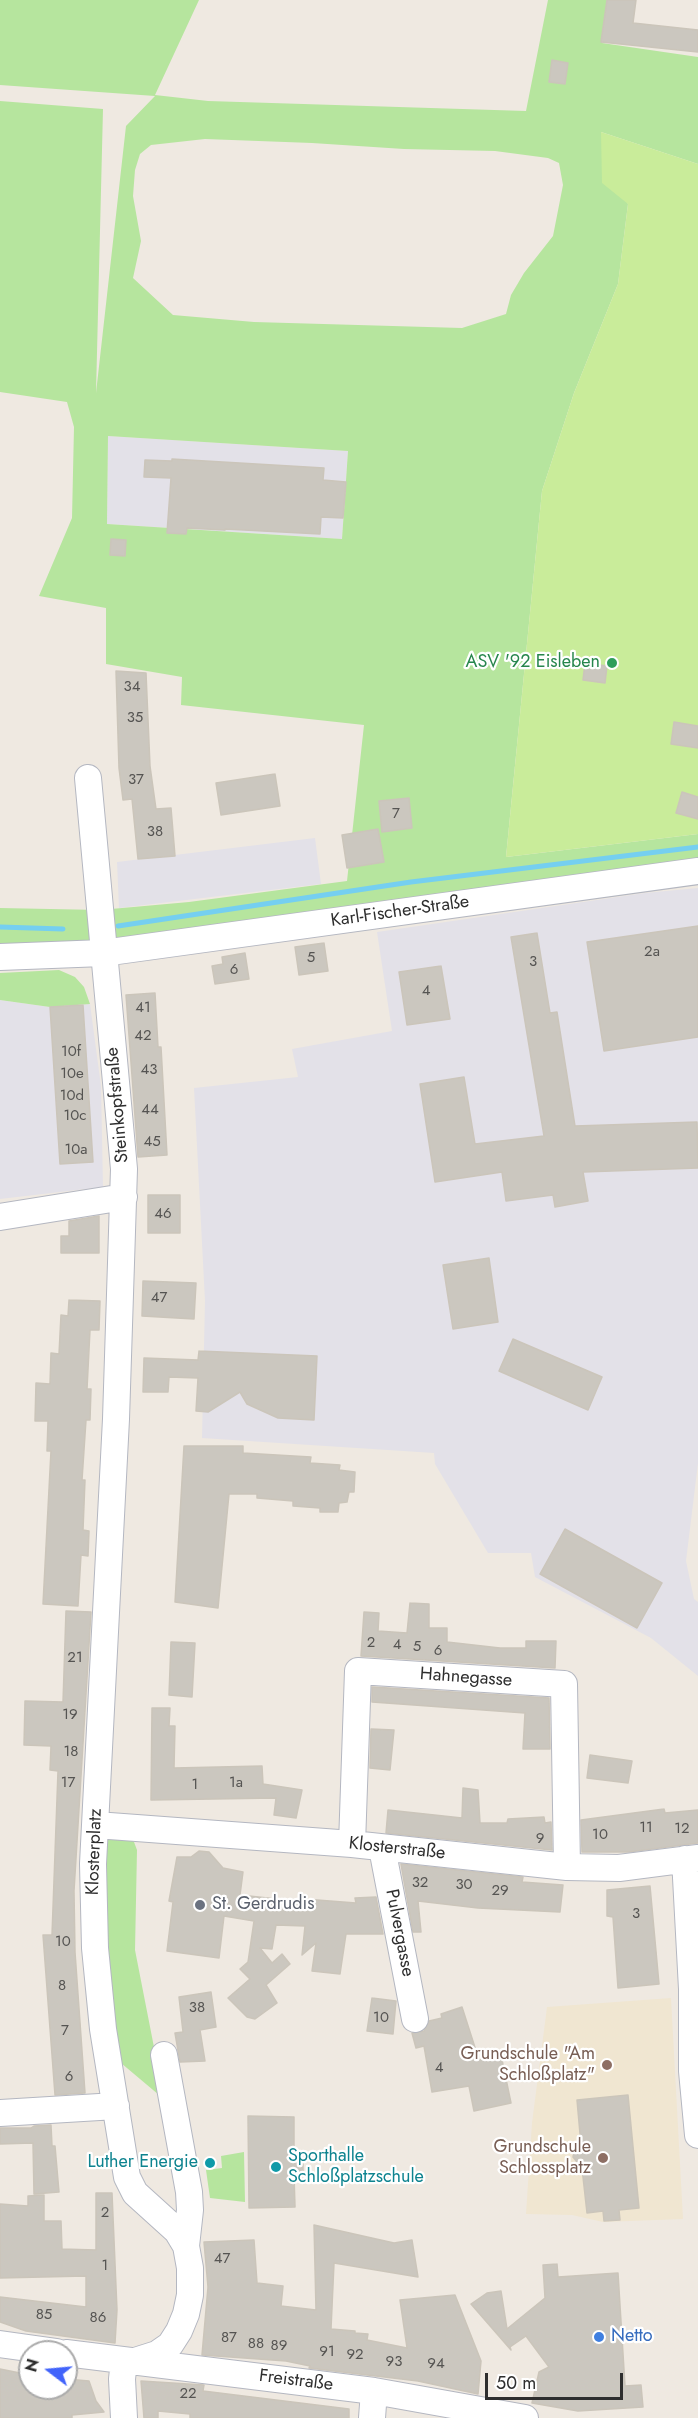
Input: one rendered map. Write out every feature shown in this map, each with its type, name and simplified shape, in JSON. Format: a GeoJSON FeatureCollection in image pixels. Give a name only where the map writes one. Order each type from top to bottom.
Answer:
{"type":"FeatureCollection","features":[{"type":"Feature","properties":{"kind":"street","name":"Steinkopfstraße"},"geometry":{"type":"LineString","coordinates":[[88,778],[124,1168],[115,1433]]}},
{"type":"Feature","properties":{"kind":"street","name":"Karl-Fischer-Straße"},"geometry":{"type":"LineString","coordinates":[[0,957],[698,871]]}},
{"type":"Feature","properties":{"kind":"street"},"geometry":{"type":"LineString","coordinates":[[0,1217],[124,1197]]}},
{"type":"Feature","properties":{"kind":"street","name":"Klosterplatz"},"geometry":{"type":"LineString","coordinates":[[115,1433],[93,1909],[97,1988],[125,2170],[130,2186],[177,2231],[186,2246]]}},
{"type":"Feature","properties":{"kind":"street","name":"Hahnegasse"},"geometry":{"type":"LineString","coordinates":[[352,1844],[358,1671],[564,1684],[567,1867]]}},
{"type":"Feature","properties":{"kind":"street","name":"Klosterstraße"},"geometry":{"type":"LineString","coordinates":[[96,1825],[352,1844],[567,1867],[619,1868],[691,1858]]}},
{"type":"Feature","properties":{"kind":"street","name":"Pulvergasse"},"geometry":{"type":"LineString","coordinates":[[382,1848],[415,2019]]}},
{"type":"Feature","properties":{"kind":"street"},"geometry":{"type":"LineString","coordinates":[[691,1858],[692,1989],[698,2135]]}},
{"type":"Feature","properties":{"kind":"street","name":"Klosterplatz"},"geometry":{"type":"LineString","coordinates":[[129,2361],[157,2354],[170,2345],[186,2314],[191,2280],[186,2246],[190,2211],[189,2192],[164,2055]]}},
{"type":"Feature","properties":{"kind":"street"},"geometry":{"type":"LineString","coordinates":[[0,2113],[116,2106]]}},
{"type":"Feature","properties":{"kind":"street"},"geometry":{"type":"LineString","coordinates":[[0,2344],[18,2347]]}},
{"type":"Feature","properties":{"kind":"street","name":"Freistraße"},"geometry":{"type":"LineString","coordinates":[[78,2355],[374,2391],[525,2418]]}},
{"type":"Feature","properties":{"kind":"street"},"geometry":{"type":"LineString","coordinates":[[124,2418],[122,2379],[129,2361]]}},
{"type":"Feature","properties":{"kind":"street"},"geometry":{"type":"LineString","coordinates":[[372,2418],[374,2391]]}},
{"type":"Feature","properties":{"kind":"shaded area"},"geometry":{"type":"Polygon","coordinates":[[[108,436],[348,451],[342,539],[107,524],[108,436]]]}},
{"type":"Feature","properties":{"kind":"shaded area"},"geometry":{"type":"Polygon","coordinates":[[[315,838],[321,884],[119,908],[117,862],[315,838]]]}},
{"type":"Feature","properties":{"kind":"shaded area"},"geometry":{"type":"Polygon","coordinates":[[[698,888],[698,1463],[686,1561],[694,1599],[698,1602],[698,1676],[651,1638],[535,1577],[531,1553],[488,1553],[435,1464],[434,1453],[202,1438],[205,1301],[194,1088],[298,1077],[292,1049],[392,1031],[377,932],[645,893],[698,888]]]}},
{"type":"Feature","properties":{"kind":"shaded area"},"geometry":{"type":"Polygon","coordinates":[[[0,1000],[50,1007],[90,1004],[101,1086],[103,1187],[0,1199],[0,1000]]]}},
{"type":"Feature","properties":{"kind":"shaded area","name":"Grundschule \"Am Schloßplatz\""},"geometry":{"type":"Polygon","coordinates":[[[671,1998],[683,2219],[603,2222],[572,2215],[526,2214],[532,2123],[547,2007],[671,1998]]]}},
{"type":"Feature","properties":{"kind":"green space"},"geometry":{"type":"Polygon","coordinates":[[[0,0],[199,0],[155,95],[208,101],[526,111],[548,0],[607,0],[602,43],[698,57],[698,164],[601,132],[628,204],[618,284],[574,393],[542,491],[506,857],[698,834],[698,859],[84,945],[0,946],[0,908],[100,910],[189,902],[347,881],[364,725],[181,705],[182,677],[106,664],[106,608],[39,596],[72,518],[74,427],[67,402],[0,392],[0,101],[103,109],[96,393],[126,126],[155,96],[0,85],[0,0]],[[205,139],[151,145],[140,154],[135,170],[133,196],[141,241],[133,278],[173,315],[254,322],[462,328],[506,314],[511,295],[524,273],[553,236],[563,185],[559,163],[548,158],[495,151],[205,139]],[[108,436],[107,524],[342,539],[348,451],[108,436]]]}},
{"type":"Feature","properties":{"kind":"green space","name":"ASV '92 Eisleben"},"geometry":{"type":"Polygon","coordinates":[[[601,132],[698,164],[698,834],[506,857],[542,491],[574,393],[618,284],[628,204],[602,183],[601,132]]]}},
{"type":"Feature","properties":{"kind":"green space"},"geometry":{"type":"Polygon","coordinates":[[[59,970],[75,977],[84,987],[90,1004],[50,1007],[0,1000],[0,973],[59,970]]]}},
{"type":"Feature","properties":{"kind":"green space"},"geometry":{"type":"Polygon","coordinates":[[[110,1838],[128,1838],[134,1842],[137,1850],[135,1950],[161,2083],[159,2095],[121,2063],[109,2011],[104,1844],[110,1838]]]}},
{"type":"Feature","properties":{"kind":"green space"},"geometry":{"type":"Polygon","coordinates":[[[244,2152],[245,2202],[210,2198],[206,2170],[222,2168],[221,2156],[244,2152]]]}},
{"type":"Feature","properties":{"kind":"building"},"geometry":{"type":"Polygon","coordinates":[[[607,0],[636,0],[633,23],[698,30],[698,52],[601,42],[607,0]]]}},
{"type":"Feature","properties":{"kind":"building"},"geometry":{"type":"Polygon","coordinates":[[[552,60],[568,63],[565,84],[549,82],[552,60]]]}},
{"type":"Feature","properties":{"kind":"building"},"geometry":{"type":"Polygon","coordinates":[[[172,459],[324,468],[323,480],[346,482],[343,518],[321,517],[320,534],[187,528],[186,534],[167,533],[171,478],[144,477],[145,460],[172,461],[172,459]]]}},
{"type":"Feature","properties":{"kind":"building"},"geometry":{"type":"Polygon","coordinates":[[[111,539],[126,540],[125,556],[110,555],[111,539]]]}},
{"type":"Feature","properties":{"kind":"building"},"geometry":{"type":"Polygon","coordinates":[[[585,663],[607,666],[605,683],[583,680],[585,663]]]}},
{"type":"Feature","properties":{"kind":"building"},"geometry":{"type":"Polygon","coordinates":[[[116,671],[146,673],[150,766],[156,809],[171,808],[175,856],[138,859],[132,799],[123,800],[119,768],[116,671]]]}},
{"type":"Feature","properties":{"kind":"building"},"geometry":{"type":"Polygon","coordinates":[[[674,722],[698,726],[698,748],[671,744],[674,722]]]}},
{"type":"Feature","properties":{"kind":"building"},"geometry":{"type":"Polygon","coordinates":[[[275,774],[280,806],[221,815],[216,783],[275,774]]]}},
{"type":"Feature","properties":{"kind":"building"},"geometry":{"type":"Polygon","coordinates":[[[682,792],[698,797],[698,819],[676,813],[682,792]]]}},
{"type":"Feature","properties":{"kind":"building"},"geometry":{"type":"Polygon","coordinates":[[[409,798],[412,828],[382,832],[379,801],[409,798]]]}},
{"type":"Feature","properties":{"kind":"building"},"geometry":{"type":"Polygon","coordinates":[[[378,829],[384,862],[347,868],[342,835],[378,829]]]}},
{"type":"Feature","properties":{"kind":"building"},"geometry":{"type":"Polygon","coordinates":[[[698,926],[698,1037],[604,1051],[587,942],[698,926]]]}},
{"type":"Feature","properties":{"kind":"building"},"geometry":{"type":"Polygon","coordinates":[[[537,933],[550,1013],[557,1012],[575,1126],[697,1122],[698,1168],[583,1172],[588,1201],[555,1207],[553,1195],[506,1201],[502,1172],[435,1182],[420,1084],[464,1077],[475,1144],[544,1136],[511,937],[537,933]]]}},
{"type":"Feature","properties":{"kind":"building"},"geometry":{"type":"Polygon","coordinates":[[[324,943],[328,971],[299,975],[295,947],[324,943]]]}},
{"type":"Feature","properties":{"kind":"building"},"geometry":{"type":"Polygon","coordinates":[[[245,953],[249,979],[215,984],[212,966],[223,964],[222,957],[245,953]]]}},
{"type":"Feature","properties":{"kind":"building"},"geometry":{"type":"Polygon","coordinates":[[[441,966],[450,1019],[407,1025],[399,972],[441,966]]]}},
{"type":"Feature","properties":{"kind":"building"},"geometry":{"type":"Polygon","coordinates":[[[155,993],[158,1047],[161,1047],[167,1155],[138,1157],[126,995],[155,993]]]}},
{"type":"Feature","properties":{"kind":"building"},"geometry":{"type":"Polygon","coordinates":[[[83,1005],[93,1162],[60,1164],[50,1007],[83,1005]]]}},
{"type":"Feature","properties":{"kind":"building"},"geometry":{"type":"Polygon","coordinates":[[[148,1195],[180,1195],[180,1233],[148,1233],[148,1195]]]}},
{"type":"Feature","properties":{"kind":"building"},"geometry":{"type":"Polygon","coordinates":[[[99,1216],[99,1253],[61,1253],[61,1236],[69,1236],[69,1221],[99,1216]]]}},
{"type":"Feature","properties":{"kind":"building"},"geometry":{"type":"Polygon","coordinates":[[[489,1258],[498,1322],[453,1329],[443,1265],[489,1258]]]}},
{"type":"Feature","properties":{"kind":"building"},"geometry":{"type":"Polygon","coordinates":[[[143,1281],[196,1283],[194,1319],[142,1316],[143,1281]]]}},
{"type":"Feature","properties":{"kind":"building"},"geometry":{"type":"Polygon","coordinates":[[[69,1300],[100,1301],[99,1330],[90,1330],[87,1389],[91,1389],[90,1420],[86,1420],[82,1480],[85,1480],[83,1530],[89,1531],[88,1556],[81,1555],[78,1606],[43,1604],[51,1451],[47,1451],[48,1421],[35,1421],[36,1383],[50,1384],[51,1353],[59,1354],[61,1315],[68,1316],[69,1300]]]}},
{"type":"Feature","properties":{"kind":"building"},"geometry":{"type":"Polygon","coordinates":[[[513,1339],[602,1377],[588,1410],[499,1371],[513,1339]]]}},
{"type":"Feature","properties":{"kind":"building"},"geometry":{"type":"Polygon","coordinates":[[[199,1351],[317,1356],[314,1420],[278,1418],[247,1404],[240,1392],[208,1412],[196,1411],[198,1378],[169,1377],[168,1392],[143,1392],[144,1358],[198,1360],[199,1351]]]}},
{"type":"Feature","properties":{"kind":"building"},"geometry":{"type":"Polygon","coordinates":[[[184,1446],[243,1446],[243,1453],[311,1457],[310,1463],[340,1465],[339,1470],[355,1472],[354,1492],[349,1492],[347,1502],[339,1503],[338,1512],[320,1512],[320,1508],[293,1506],[293,1501],[257,1498],[257,1494],[229,1494],[218,1608],[175,1602],[184,1446]]]}},
{"type":"Feature","properties":{"kind":"building"},"geometry":{"type":"Polygon","coordinates":[[[565,1529],[662,1583],[637,1628],[540,1574],[565,1529]]]}},
{"type":"Feature","properties":{"kind":"building"},"geometry":{"type":"Polygon","coordinates":[[[410,1603],[429,1604],[429,1628],[447,1628],[447,1642],[500,1648],[526,1648],[526,1641],[556,1641],[555,1668],[361,1656],[364,1612],[379,1613],[378,1631],[407,1633],[410,1603]]]}},
{"type":"Feature","properties":{"kind":"building"},"geometry":{"type":"Polygon","coordinates":[[[66,1611],[91,1612],[74,1891],[75,1952],[85,2093],[55,2095],[43,1935],[52,1935],[58,1771],[50,1770],[51,1746],[24,1745],[25,1701],[63,1702],[66,1611]]]}},
{"type":"Feature","properties":{"kind":"building"},"geometry":{"type":"Polygon","coordinates":[[[171,1642],[195,1643],[192,1697],[169,1695],[171,1642]]]}},
{"type":"Feature","properties":{"kind":"building"},"geometry":{"type":"Polygon","coordinates":[[[372,1687],[549,1698],[550,1749],[523,1749],[525,1713],[372,1702],[372,1687]]]}},
{"type":"Feature","properties":{"kind":"building"},"geometry":{"type":"Polygon","coordinates":[[[152,1708],[170,1708],[169,1726],[175,1726],[174,1768],[262,1766],[263,1784],[302,1790],[296,1818],[274,1815],[276,1798],[151,1800],[152,1708]]]}},
{"type":"Feature","properties":{"kind":"building"},"geometry":{"type":"Polygon","coordinates":[[[371,1729],[394,1730],[390,1770],[370,1768],[371,1729]]]}},
{"type":"Feature","properties":{"kind":"building"},"geometry":{"type":"Polygon","coordinates":[[[590,1755],[632,1761],[628,1783],[587,1778],[590,1755]]]}},
{"type":"Feature","properties":{"kind":"building"},"geometry":{"type":"Polygon","coordinates":[[[463,1788],[478,1790],[480,1823],[507,1823],[508,1819],[544,1817],[545,1823],[551,1822],[552,1850],[386,1833],[388,1810],[462,1818],[463,1788]]]}},
{"type":"Feature","properties":{"kind":"building"},"geometry":{"type":"Polygon","coordinates":[[[664,1809],[665,1813],[698,1810],[698,1843],[629,1852],[582,1852],[581,1820],[664,1809]]]}},
{"type":"Feature","properties":{"kind":"building"},"geometry":{"type":"Polygon","coordinates":[[[199,1851],[209,1852],[223,1868],[243,1872],[240,1895],[304,1902],[304,1899],[356,1903],[355,1898],[376,1897],[383,1934],[346,1934],[340,1974],[312,1971],[316,1943],[302,1955],[305,1926],[276,1925],[272,1949],[260,1948],[272,1963],[282,1954],[290,1964],[266,1985],[277,2003],[255,2019],[247,2017],[228,1998],[250,1979],[240,1969],[248,1962],[254,1921],[224,1916],[219,1958],[167,1951],[173,1902],[169,1901],[177,1857],[191,1857],[199,1851]]]}},
{"type":"Feature","properties":{"kind":"building"},"geometry":{"type":"Polygon","coordinates":[[[401,1864],[523,1877],[522,1882],[563,1885],[560,1912],[478,1908],[418,1901],[421,1932],[413,1932],[401,1864]]]}},
{"type":"Feature","properties":{"kind":"building"},"geometry":{"type":"Polygon","coordinates":[[[650,1886],[659,1984],[618,1988],[613,1917],[607,1916],[607,1890],[650,1886]]]}},
{"type":"Feature","properties":{"kind":"building"},"geometry":{"type":"Polygon","coordinates":[[[211,1992],[216,2027],[200,2030],[205,2061],[180,2062],[175,2033],[183,2032],[179,1997],[211,1992]]]}},
{"type":"Feature","properties":{"kind":"building"},"geometry":{"type":"Polygon","coordinates":[[[372,1998],[396,2001],[393,2034],[367,2031],[372,1998]]]}},
{"type":"Feature","properties":{"kind":"building"},"geometry":{"type":"Polygon","coordinates":[[[462,2007],[479,2060],[501,2055],[511,2103],[474,2111],[469,2086],[432,2092],[424,2046],[416,2048],[412,2033],[424,2031],[429,2021],[442,2018],[441,2014],[462,2007]]]}},
{"type":"Feature","properties":{"kind":"building","name":"Grundschule Schlossplatz"},"geometry":{"type":"Polygon","coordinates":[[[628,2095],[639,2208],[619,2210],[620,2220],[604,2221],[603,2211],[587,2213],[582,2168],[573,2157],[574,2151],[581,2145],[577,2100],[628,2095]]]}},
{"type":"Feature","properties":{"kind":"building","name":"Sporthalle Schloßplatzschule"},"geometry":{"type":"Polygon","coordinates":[[[248,2116],[294,2117],[294,2161],[303,2160],[303,2174],[294,2175],[295,2207],[249,2208],[248,2116]]]}},
{"type":"Feature","properties":{"kind":"building"},"geometry":{"type":"Polygon","coordinates":[[[51,2125],[59,2192],[34,2194],[33,2143],[0,2144],[0,2128],[31,2128],[51,2125]]]}},
{"type":"Feature","properties":{"kind":"building"},"geometry":{"type":"Polygon","coordinates":[[[96,2193],[112,2193],[117,2310],[115,2343],[26,2331],[0,2322],[0,2297],[86,2307],[86,2276],[0,2278],[0,2204],[28,2206],[28,2196],[44,2195],[44,2221],[61,2221],[62,2249],[96,2250],[96,2193]]]}},
{"type":"Feature","properties":{"kind":"building"},"geometry":{"type":"Polygon","coordinates":[[[314,2225],[394,2243],[412,2240],[418,2277],[334,2263],[331,2329],[368,2334],[367,2340],[407,2348],[400,2300],[455,2295],[481,2361],[478,2394],[418,2381],[309,2368],[310,2366],[286,2361],[202,2355],[208,2287],[204,2242],[254,2240],[257,2283],[283,2286],[281,2306],[316,2310],[314,2225]]]}},
{"type":"Feature","properties":{"kind":"building","name":"Netto"},"geometry":{"type":"Polygon","coordinates":[[[557,2264],[558,2277],[618,2273],[625,2386],[641,2385],[643,2407],[578,2411],[532,2403],[539,2372],[549,2367],[526,2336],[510,2347],[511,2350],[471,2304],[487,2293],[501,2291],[507,2329],[545,2298],[543,2265],[557,2264]]]}},
{"type":"Feature","properties":{"kind":"building"},"geometry":{"type":"Polygon","coordinates":[[[0,2369],[18,2373],[18,2400],[78,2400],[78,2380],[89,2381],[96,2401],[104,2412],[72,2415],[72,2418],[0,2418],[0,2369]]]}},
{"type":"Feature","properties":{"kind":"building"},"geometry":{"type":"Polygon","coordinates":[[[141,2381],[204,2385],[203,2391],[349,2409],[349,2418],[190,2418],[190,2414],[158,2411],[158,2418],[144,2418],[141,2381]]]}},
{"type":"Feature","properties":{"kind":"waterway"},"geometry":{"type":"LineString","coordinates":[[118,926],[411,882],[698,847]]}},
{"type":"Feature","properties":{"kind":"waterway"},"geometry":{"type":"LineString","coordinates":[[0,927],[63,929]]}},
{"type":"Feature","properties":{"kind":"place","name":"ASV '92 Eisleben"},"geometry":{"type":"Point","coordinates":[612,663]}},
{"type":"Feature","properties":{"kind":"place","name":"St. Gerdrudis"},"geometry":{"type":"Point","coordinates":[200,1905]}},
{"type":"Feature","properties":{"kind":"place","name":"Grundschule \"Am Schloßplatz\""},"geometry":{"type":"Point","coordinates":[607,2065]}},
{"type":"Feature","properties":{"kind":"place","name":"Grundschule Schlossplatz"},"geometry":{"type":"Point","coordinates":[603,2158]}},
{"type":"Feature","properties":{"kind":"place","name":"Luther Energie"},"geometry":{"type":"Point","coordinates":[210,2163]}},
{"type":"Feature","properties":{"kind":"place","name":"Sporthalle Schloßplatzschule"},"geometry":{"type":"Point","coordinates":[276,2167]}},
{"type":"Feature","properties":{"kind":"place","name":"Netto"},"geometry":{"type":"Point","coordinates":[599,2337]}}]}
